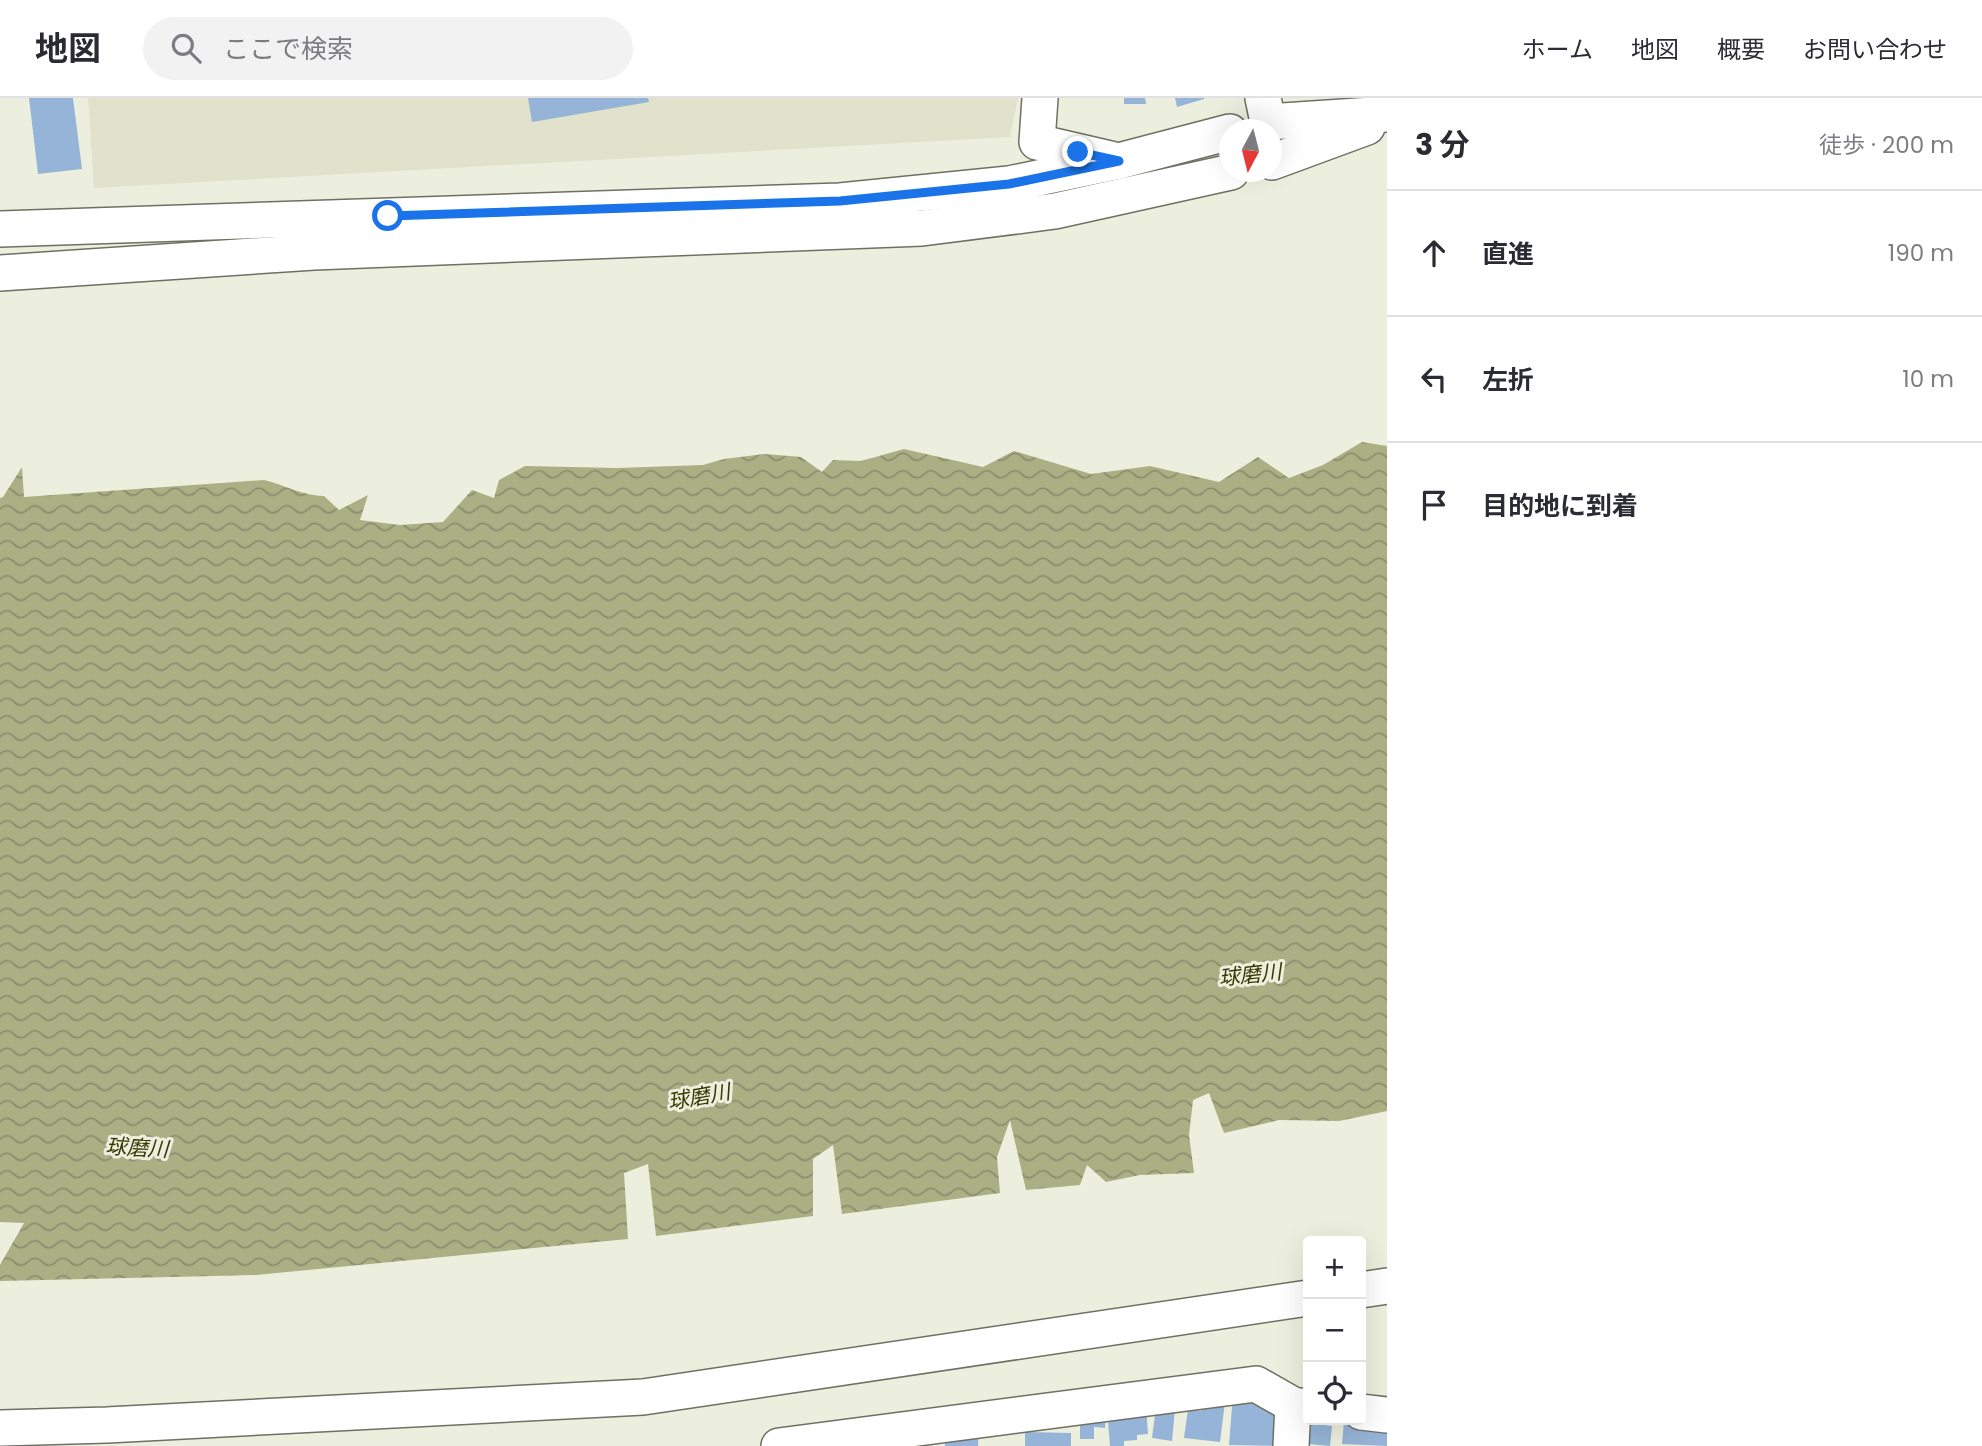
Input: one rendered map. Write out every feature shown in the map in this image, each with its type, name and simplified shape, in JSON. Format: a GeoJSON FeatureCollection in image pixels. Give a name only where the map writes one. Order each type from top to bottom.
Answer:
{"type":"FeatureCollection","features":[{"type":"Feature","properties":{"kind":"street"},"geometry":{"type":"LineString","coordinates":[[1040,98],[1037,142],[1119,161]]}},
{"type":"Feature","properties":{"kind":"street"},"geometry":{"type":"LineString","coordinates":[[1257,117],[1296,98]]}},
{"type":"Feature","properties":{"kind":"street"},"geometry":{"type":"LineString","coordinates":[[1257,117],[1387,117]]}},
{"type":"Feature","properties":{"kind":"street"},"geometry":{"type":"LineString","coordinates":[[1282,158],[1387,117]]}},
{"type":"Feature","properties":{"kind":"street"},"geometry":{"type":"LineString","coordinates":[[0,229],[840,201],[1009,184],[1119,161],[1219,135]]}},
{"type":"Feature","properties":{"kind":"street"},"geometry":{"type":"LineString","coordinates":[[0,273],[314,252],[922,229],[1055,211],[1219,175]]}},
{"type":"Feature","properties":{"kind":"street"},"geometry":{"type":"LineString","coordinates":[[1366,1289],[1387,1286]]}},
{"type":"Feature","properties":{"kind":"street"},"geometry":{"type":"LineString","coordinates":[[0,1428],[107,1425],[643,1397],[1303,1299]]}},
{"type":"Feature","properties":{"kind":"street"},"geometry":{"type":"LineString","coordinates":[[779,1446],[1256,1384],[1301,1406],[1291,1446]]}},
{"type":"Feature","properties":{"kind":"street"},"geometry":{"type":"LineString","coordinates":[[1366,1413],[1387,1415]]}},
{"type":"Feature","properties":{"kind":"shaded area"},"geometry":{"type":"Polygon","coordinates":[[[88,98],[1018,98],[1010,137],[94,188],[88,98]]]}},
{"type":"Feature","properties":{"kind":"water","name":"球磨川"},"geometry":{"type":"Polygon","coordinates":[[[1362,442],[1387,446],[1387,1111],[1339,1121],[1279,1120],[1224,1133],[1209,1093],[1193,1100],[1189,1135],[1194,1173],[1140,1175],[1106,1182],[1087,1165],[1080,1185],[1026,1190],[1010,1120],[997,1157],[1000,1193],[842,1214],[833,1145],[813,1159],[813,1216],[656,1236],[648,1164],[624,1173],[628,1239],[256,1275],[0,1281],[0,1265],[24,1223],[0,1222],[0,498],[22,467],[24,497],[264,480],[324,496],[339,510],[368,495],[360,520],[400,525],[443,522],[472,490],[494,498],[499,480],[525,466],[617,468],[703,465],[724,459],[765,454],[801,457],[822,472],[833,460],[861,461],[904,449],[983,467],[1014,451],[1091,474],[1150,466],[1219,482],[1258,457],[1289,478],[1323,465],[1362,442]]]}},
{"type":"Feature","properties":{"kind":"building"},"geometry":{"type":"Polygon","coordinates":[[[29,98],[73,98],[82,169],[38,174],[29,98]]]}},
{"type":"Feature","properties":{"kind":"building"},"geometry":{"type":"Polygon","coordinates":[[[528,98],[648,98],[649,102],[532,122],[528,98]]]}},
{"type":"Feature","properties":{"kind":"building"},"geometry":{"type":"Polygon","coordinates":[[[1124,98],[1145,98],[1146,104],[1124,104],[1124,98]]]}},
{"type":"Feature","properties":{"kind":"building"},"geometry":{"type":"Polygon","coordinates":[[[1175,98],[1204,98],[1204,99],[1177,107],[1175,98]]]}},
{"type":"Feature","properties":{"kind":"building"},"geometry":{"type":"Polygon","coordinates":[[[1233,1394],[1282,1413],[1279,1446],[1229,1445],[1233,1394]]]}},
{"type":"Feature","properties":{"kind":"building"},"geometry":{"type":"Polygon","coordinates":[[[1202,1399],[1225,1402],[1220,1442],[1184,1438],[1188,1409],[1201,1411],[1202,1399]]]}},
{"type":"Feature","properties":{"kind":"building"},"geometry":{"type":"Polygon","coordinates":[[[1146,1407],[1148,1434],[1137,1435],[1137,1440],[1124,1441],[1124,1446],[1110,1446],[1107,1409],[1146,1407]]]}},
{"type":"Feature","properties":{"kind":"building"},"geometry":{"type":"Polygon","coordinates":[[[1156,1407],[1175,1409],[1172,1441],[1152,1438],[1156,1407]]]}},
{"type":"Feature","properties":{"kind":"building"},"geometry":{"type":"Polygon","coordinates":[[[1080,1415],[1106,1416],[1105,1428],[1094,1427],[1094,1439],[1080,1439],[1080,1415]]]}},
{"type":"Feature","properties":{"kind":"building"},"geometry":{"type":"Polygon","coordinates":[[[1301,1422],[1303,1425],[1332,1426],[1330,1446],[1298,1443],[1301,1422]]]}},
{"type":"Feature","properties":{"kind":"building"},"geometry":{"type":"Polygon","coordinates":[[[946,1425],[979,1427],[978,1446],[945,1446],[946,1425]]]}},
{"type":"Feature","properties":{"kind":"building"},"geometry":{"type":"Polygon","coordinates":[[[1344,1425],[1387,1425],[1387,1446],[1342,1444],[1344,1425]]]}},
{"type":"Feature","properties":{"kind":"building"},"geometry":{"type":"Polygon","coordinates":[[[1025,1432],[1071,1433],[1071,1446],[1025,1446],[1025,1432]]]}},
{"type":"Feature","properties":{"kind":"route"},"geometry":{"type":"LineString","coordinates":[[388,216],[840,201],[1009,184],[1119,161],[1078,152]]}}]}
